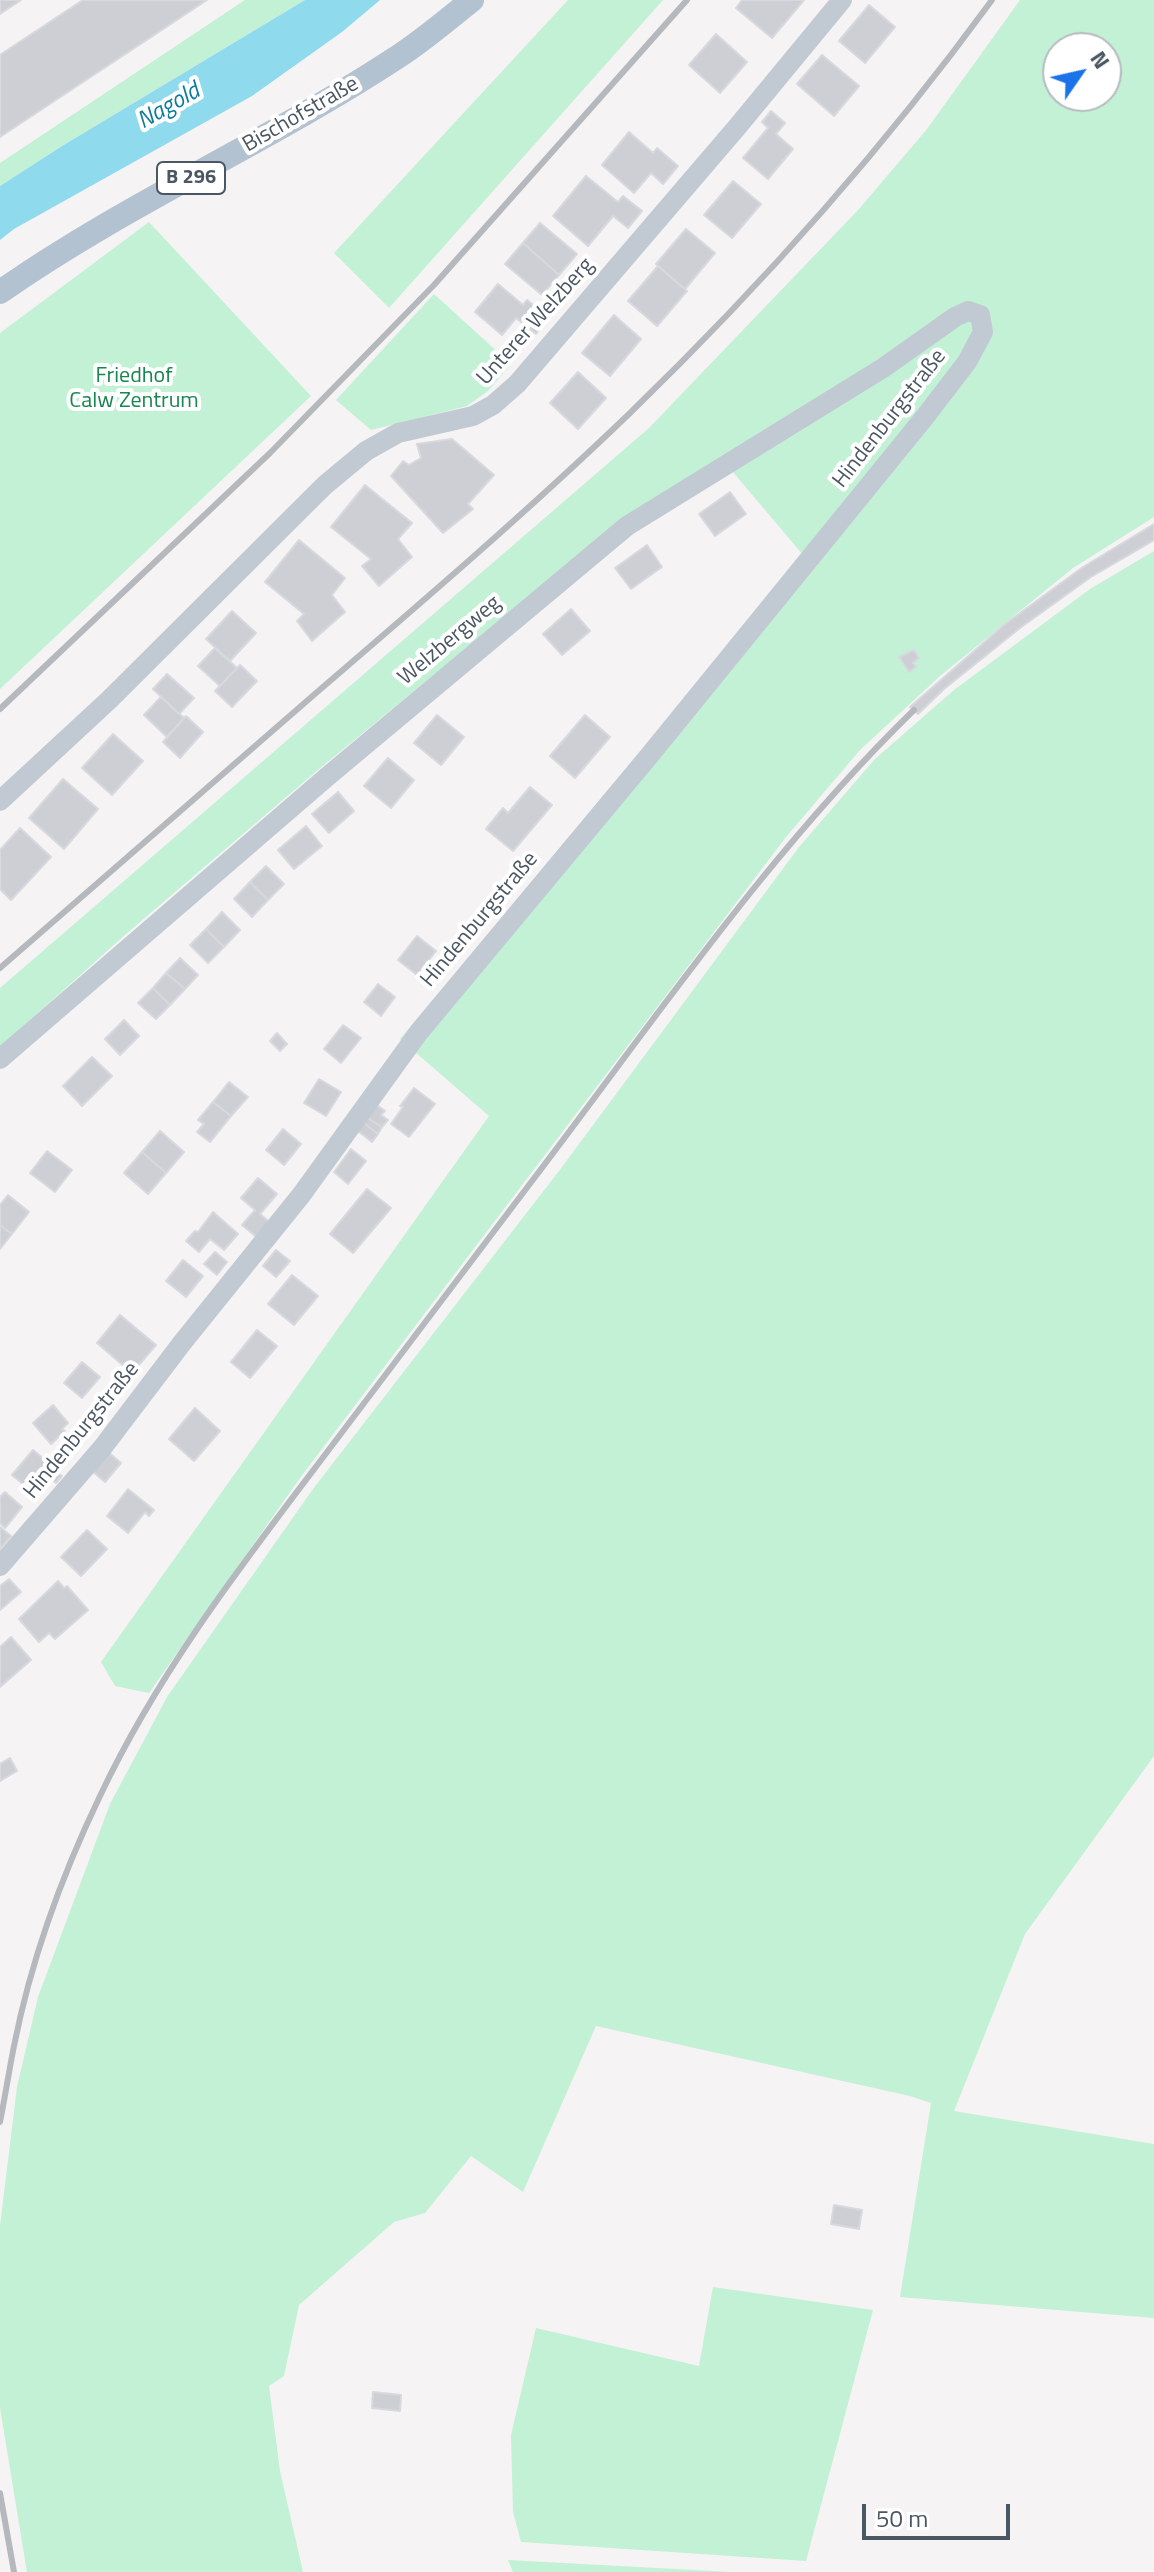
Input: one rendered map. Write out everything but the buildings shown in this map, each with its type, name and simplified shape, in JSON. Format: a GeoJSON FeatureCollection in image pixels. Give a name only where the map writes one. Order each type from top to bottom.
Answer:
{"type":"FeatureCollection","features":[{"type":"Feature","properties":{"kind":"main road","name":"Bischofstraße"},"geometry":{"type":"LineString","coordinates":[[0,292],[107,224],[348,88],[402,54],[472,0]]}},
{"type":"Feature","properties":{"kind":"street","name":"Unterer Welzberg"},"geometry":{"type":"LineString","coordinates":[[0,801],[109,700],[325,485],[366,451],[398,433],[473,416],[493,405],[517,384],[842,0]]}},
{"type":"Feature","properties":{"kind":"street","name":"Welzbergweg"},"geometry":{"type":"LineString","coordinates":[[0,1059],[291,807],[627,526],[883,368],[968,311]]}},
{"type":"Feature","properties":{"kind":"street","name":"Hindenburgstraße"},"geometry":{"type":"LineString","coordinates":[[0,1566],[103,1447],[302,1194],[419,1032],[924,418],[967,362],[983,332],[980,315],[968,311]]}},
{"type":"Feature","properties":{"kind":"green space"},"geometry":{"type":"Polygon","coordinates":[[[245,0],[305,0],[0,186],[0,163],[245,0]]]}},
{"type":"Feature","properties":{"kind":"green space"},"geometry":{"type":"Polygon","coordinates":[[[568,0],[663,0],[389,308],[334,253],[568,0]]]}},
{"type":"Feature","properties":{"kind":"green space"},"geometry":{"type":"Polygon","coordinates":[[[1020,0],[1154,0],[1154,517],[1073,568],[940,676],[860,750],[786,837],[300,1478],[149,1693],[115,1686],[101,1662],[489,1116],[400,1039],[804,556],[732,471],[623,519],[319,769],[126,934],[0,1047],[0,988],[649,428],[859,209],[927,129],[1020,0]]]}},
{"type":"Feature","properties":{"kind":"green space","name":"Friedhof Calw Zentrum"},"geometry":{"type":"Polygon","coordinates":[[[149,222],[311,396],[0,689],[0,333],[149,222]]]}},
{"type":"Feature","properties":{"kind":"green space"},"geometry":{"type":"Polygon","coordinates":[[[434,294],[511,364],[488,391],[467,406],[371,430],[336,400],[434,294]]]}},
{"type":"Feature","properties":{"kind":"green space"},"geometry":{"type":"Polygon","coordinates":[[[1154,551],[1154,1756],[1025,1934],[954,2111],[1154,2144],[1154,2318],[900,2297],[931,2103],[596,2026],[523,2192],[471,2156],[425,2213],[394,2222],[299,2305],[284,2376],[269,2386],[280,2471],[303,2572],[27,2572],[0,2408],[0,2226],[17,2087],[38,1997],[110,1804],[167,1697],[313,1489],[559,1171],[799,847],[875,759],[954,690],[1090,589],[1154,551]]]}},
{"type":"Feature","properties":{"kind":"green space"},"geometry":{"type":"Polygon","coordinates":[[[713,2287],[873,2310],[806,2561],[521,2542],[513,2512],[511,2435],[536,2328],[699,2366],[713,2287]]]}},
{"type":"Feature","properties":{"kind":"green space"},"geometry":{"type":"Polygon","coordinates":[[[508,2560],[731,2572],[513,2572],[508,2560]]]}},
{"type":"Feature","properties":{"kind":"water","name":"Nagold"},"geometry":{"type":"Polygon","coordinates":[[[305,0],[380,0],[342,32],[252,96],[14,229],[0,240],[0,186],[305,0]]]}},
{"type":"Feature","properties":{"kind":"railway"},"geometry":{"type":"LineString","coordinates":[[0,709],[270,453],[434,285],[687,0]]}},
{"type":"Feature","properties":{"kind":"railway"},"geometry":{"type":"LineString","coordinates":[[0,968],[474,556],[629,414],[726,317],[819,215],[908,109],[992,0]]}},
{"type":"Feature","properties":{"kind":"railway"},"geometry":{"type":"LineString","coordinates":[[0,2122],[29,1982],[61,1887],[122,1752],[172,1667],[256,1546],[714,938],[810,821],[914,710]]}},
{"type":"Feature","properties":{"kind":"railway"},"geometry":{"type":"LineString","coordinates":[[0,2493],[14,2572]]}}]}
